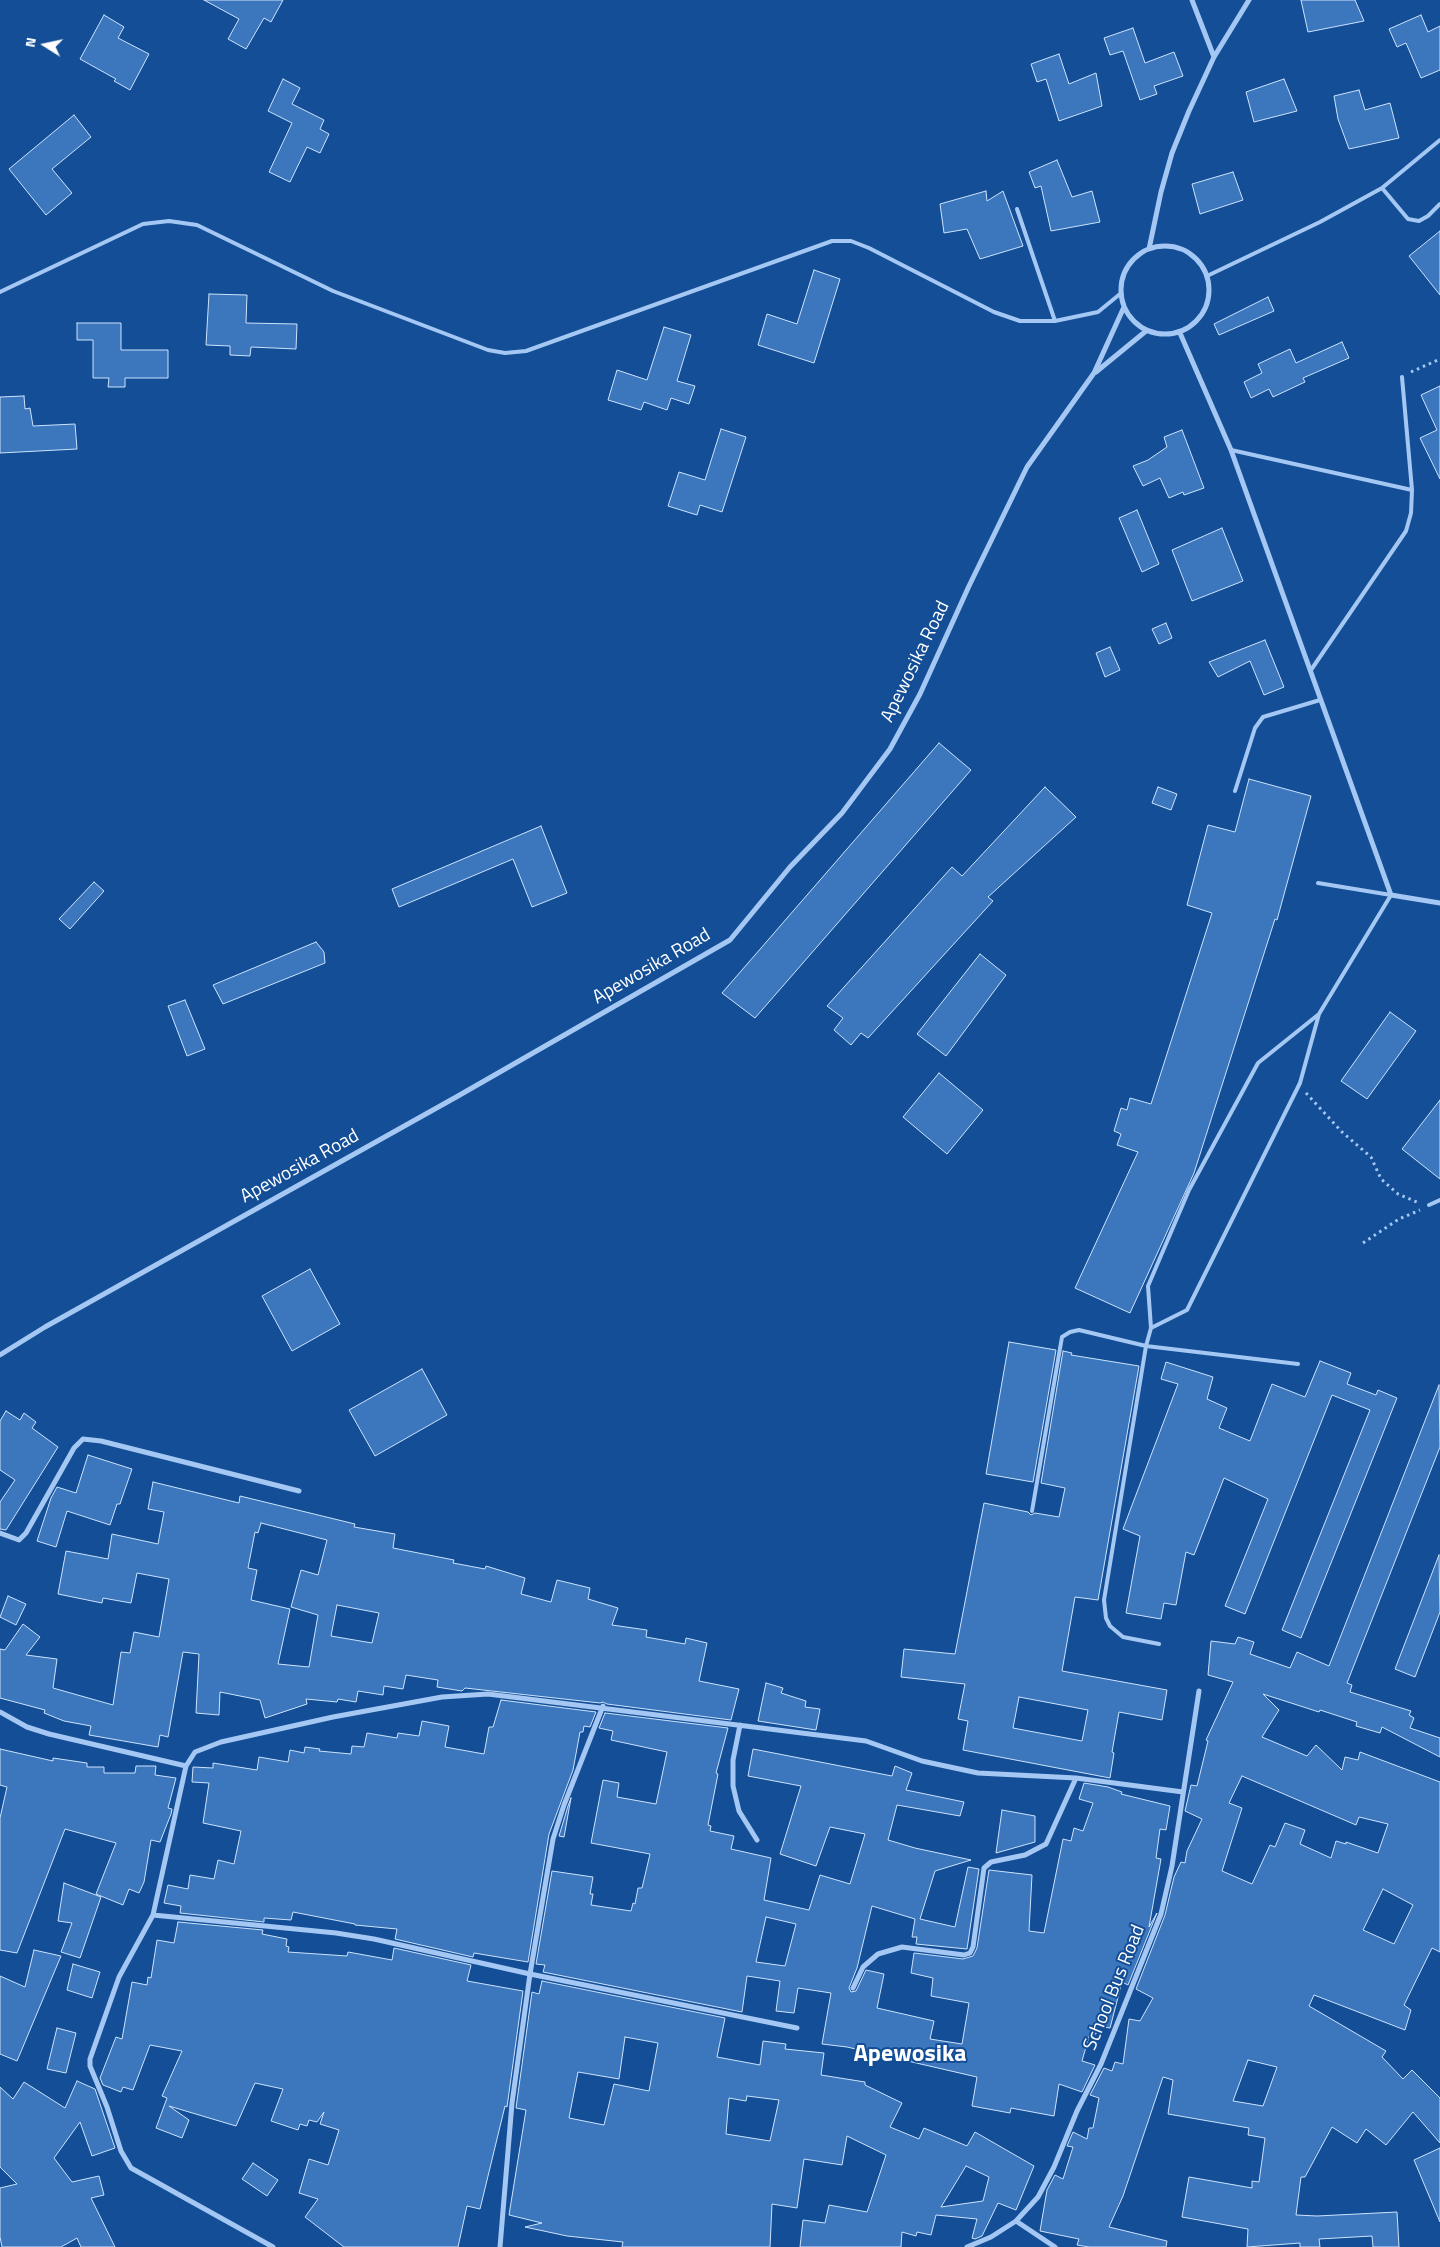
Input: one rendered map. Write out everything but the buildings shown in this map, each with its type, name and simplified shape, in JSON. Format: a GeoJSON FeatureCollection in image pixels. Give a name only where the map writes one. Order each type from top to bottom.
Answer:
{"type":"FeatureCollection","features":[{"type":"Feature","properties":{"kind":"street"},"geometry":{"type":"LineString","coordinates":[[1192,0],[1214,57]]}},
{"type":"Feature","properties":{"kind":"street"},"geometry":{"type":"LineString","coordinates":[[1149,249],[1161,192],[1172,154],[1189,111],[1214,57],[1249,0]]}},
{"type":"Feature","properties":{"kind":"street"},"geometry":{"type":"LineString","coordinates":[[1166,246],[1184,250],[1198,261],[1207,276],[1209,290],[1207,304],[1202,316],[1192,326],[1180,333],[1163,335],[1146,331],[1133,322],[1124,307],[1120,294],[1122,279],[1127,266],[1137,256],[1149,249],[1166,246]]}},
{"type":"Feature","properties":{"kind":"street"},"geometry":{"type":"LineString","coordinates":[[1094,373],[1124,307]]}},
{"type":"Feature","properties":{"kind":"street"},"geometry":{"type":"LineString","coordinates":[[1094,373],[1146,331]]}},
{"type":"Feature","properties":{"kind":"street"},"geometry":{"type":"LineString","coordinates":[[1180,333],[1231,450],[1391,895],[1440,903]]}},
{"type":"Feature","properties":{"kind":"street","name":"Apewosika Road"},"geometry":{"type":"LineString","coordinates":[[0,1355],[45,1327],[449,1101],[730,940],[790,867],[842,813],[890,749],[920,694],[969,586],[1027,467],[1094,373]]}},
{"type":"Feature","properties":{"kind":"street"},"geometry":{"type":"LineString","coordinates":[[0,1533],[19,1540],[74,1448],[84,1439],[101,1440],[299,1491]]}},
{"type":"Feature","properties":{"kind":"street","name":"School Bus Road"},"geometry":{"type":"LineString","coordinates":[[967,2247],[991,2237],[1016,2221],[1038,2197],[1054,2166],[1077,2110],[1101,2064],[1161,1914],[1172,1866],[1199,1692]]}},
{"type":"Feature","properties":{"kind":"street"},"geometry":{"type":"LineString","coordinates":[[273,2247],[130,2168],[121,2151],[107,2107],[92,2074],[90,2059],[119,1977],[154,1915],[186,1766],[195,1752],[221,1742],[334,1717],[442,1697],[488,1694],[603,1706],[866,1740],[922,1761],[978,1773],[1076,1778],[1183,1792]]}},
{"type":"Feature","properties":{"kind":"street"},"geometry":{"type":"LineString","coordinates":[[500,2247],[512,2103],[530,1974],[554,1839],[564,1804],[603,1706]]}},
{"type":"Feature","properties":{"kind":"street"},"geometry":{"type":"LineString","coordinates":[[0,1712],[27,1727],[49,1734],[186,1766]]}},
{"type":"Feature","properties":{"kind":"street"},"geometry":{"type":"LineString","coordinates":[[740,1724],[733,1760],[733,1786],[739,1811],[758,1840]]}},
{"type":"Feature","properties":{"kind":"street"},"geometry":{"type":"LineString","coordinates":[[853,1988],[863,1967],[878,1954],[894,1949],[902,1947],[964,1955],[970,1953],[973,1946],[984,1868],[992,1862],[1025,1855],[1046,1844],[1076,1778]]}},
{"type":"Feature","properties":{"kind":"street"},"geometry":{"type":"LineString","coordinates":[[154,1915],[336,1933],[797,2028]]}},
{"type":"Feature","properties":{"kind":"street"},"geometry":{"type":"LineString","coordinates":[[1016,2221],[1055,2247]]}},
{"type":"Feature","properties":{"kind":"lane"},"geometry":{"type":"LineString","coordinates":[[1207,276],[1320,222],[1382,188],[1440,140]]}},
{"type":"Feature","properties":{"kind":"lane"},"geometry":{"type":"LineString","coordinates":[[1382,188],[1408,219],[1419,221],[1428,216],[1440,204]]}},
{"type":"Feature","properties":{"kind":"lane"},"geometry":{"type":"LineString","coordinates":[[1016,209],[1055,321]]}},
{"type":"Feature","properties":{"kind":"lane"},"geometry":{"type":"LineString","coordinates":[[0,292],[143,224],[170,220],[197,225],[333,291],[488,350],[505,353],[526,351],[832,241],[851,241],[869,248],[994,312],[1020,321],[1055,321],[1098,312],[1120,294]]}},
{"type":"Feature","properties":{"kind":"lane"},"geometry":{"type":"LineString","coordinates":[[1310,670],[1406,532],[1411,513],[1412,490],[1402,377]]}},
{"type":"Feature","properties":{"kind":"lane"},"geometry":{"type":"LineString","coordinates":[[1231,450],[1412,490]]}},
{"type":"Feature","properties":{"kind":"lane"},"geometry":{"type":"LineString","coordinates":[[1235,791],[1256,728],[1264,717],[1320,700]]}},
{"type":"Feature","properties":{"kind":"lane"},"geometry":{"type":"LineString","coordinates":[[1151,1328],[1187,1310],[1298,1087],[1319,1014],[1391,895],[1318,883]]}},
{"type":"Feature","properties":{"kind":"lane"},"geometry":{"type":"LineString","coordinates":[[1159,1644],[1123,1637],[1110,1626],[1106,1618],[1104,1600],[1146,1346],[1151,1328],[1148,1286],[1189,1190],[1258,1063],[1319,1014]]}},
{"type":"Feature","properties":{"kind":"lane"},"geometry":{"type":"LineString","coordinates":[[1429,1205],[1440,1200]]}},
{"type":"Feature","properties":{"kind":"lane"},"geometry":{"type":"LineString","coordinates":[[1032,1511],[1062,1337],[1070,1332],[1079,1330],[1146,1346],[1298,1364]]}},
{"type":"Feature","properties":{"kind":"path"},"geometry":{"type":"LineString","coordinates":[[1402,377],[1440,359]]}},
{"type":"Feature","properties":{"kind":"path"},"geometry":{"type":"LineString","coordinates":[[1298,1087],[1307,1093],[1342,1132],[1371,1157],[1381,1179],[1398,1194],[1429,1205]]}},
{"type":"Feature","properties":{"kind":"path"},"geometry":{"type":"LineString","coordinates":[[1363,1243],[1399,1219],[1429,1205]]}},
{"type":"Feature","properties":{"kind":"district","name":"Apewosika"},"geometry":{"type":"Point","coordinates":[910,2055]}}]}
